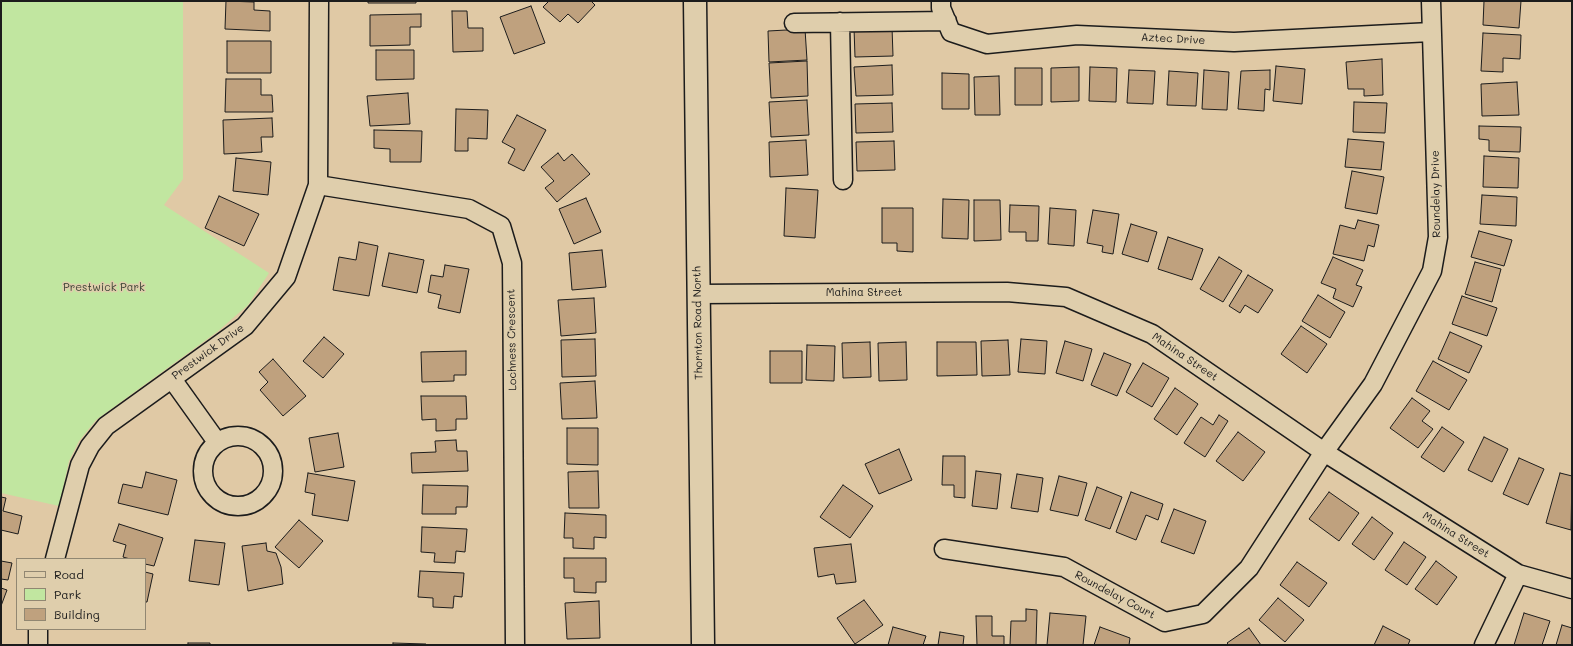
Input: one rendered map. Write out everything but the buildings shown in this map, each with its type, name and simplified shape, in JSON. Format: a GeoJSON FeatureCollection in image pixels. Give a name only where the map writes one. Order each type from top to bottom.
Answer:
{"type":"FeatureCollection","features":[{"type":"Feature","properties":{"kind":"main road","name":"Thornton Road North"},"geometry":{"type":"LineString","coordinates":[[696,1],[703,645]]}},
{"type":"Feature","properties":{"kind":"street","name":"Prestwick Drive"},"geometry":{"type":"LineString","coordinates":[[55,558],[78,471],[90,446],[106,426],[245,326],[286,277],[318,185],[319,1]]}},
{"type":"Feature","properties":{"kind":"street","name":"Aztec Drive"},"geometry":{"type":"LineString","coordinates":[[941,1],[941,8],[951,32],[987,44],[1077,35],[1234,42],[1430,32]]}},
{"type":"Feature","properties":{"kind":"street","name":"Roundelay Drive"},"geometry":{"type":"LineString","coordinates":[[1324,452],[1374,384],[1432,271],[1438,237],[1430,32],[1431,1]]}},
{"type":"Feature","properties":{"kind":"street"},"geometry":{"type":"LineString","coordinates":[[794,23],[947,21]]}},
{"type":"Feature","properties":{"kind":"street"},"geometry":{"type":"LineString","coordinates":[[840,22],[843,180]]}},
{"type":"Feature","properties":{"kind":"street","name":"Lochness Crescent"},"geometry":{"type":"LineString","coordinates":[[318,185],[469,209],[501,226],[512,263],[515,645]]}},
{"type":"Feature","properties":{"kind":"street","name":"Mahina Street"},"geometry":{"type":"LineString","coordinates":[[698,294],[1007,292],[1066,297],[1152,334],[1324,452],[1518,574],[1572,589]]}},
{"type":"Feature","properties":{"kind":"street"},"geometry":{"type":"LineString","coordinates":[[172,378],[217,442]]}},
{"type":"Feature","properties":{"kind":"street","name":"Roundelay Court"},"geometry":{"type":"LineString","coordinates":[[944,549],[1064,567],[1165,622],[1203,614],[1249,568],[1324,452]]}},
{"type":"Feature","properties":{"kind":"street"},"geometry":{"type":"LineString","coordinates":[[1484,645],[1518,574]]}},
{"type":"Feature","properties":{"kind":"street"},"geometry":{"type":"LineString","coordinates":[[38,630],[38,645]]}},
{"type":"Feature","properties":{"kind":"green space","name":"Prestwick Park"},"geometry":{"type":"Polygon","coordinates":[[[1,1],[183,1],[183,179],[164,205],[269,273],[248,305],[217,332],[96,420],[79,441],[69,461],[59,506],[1,493],[1,1]]]}}]}
